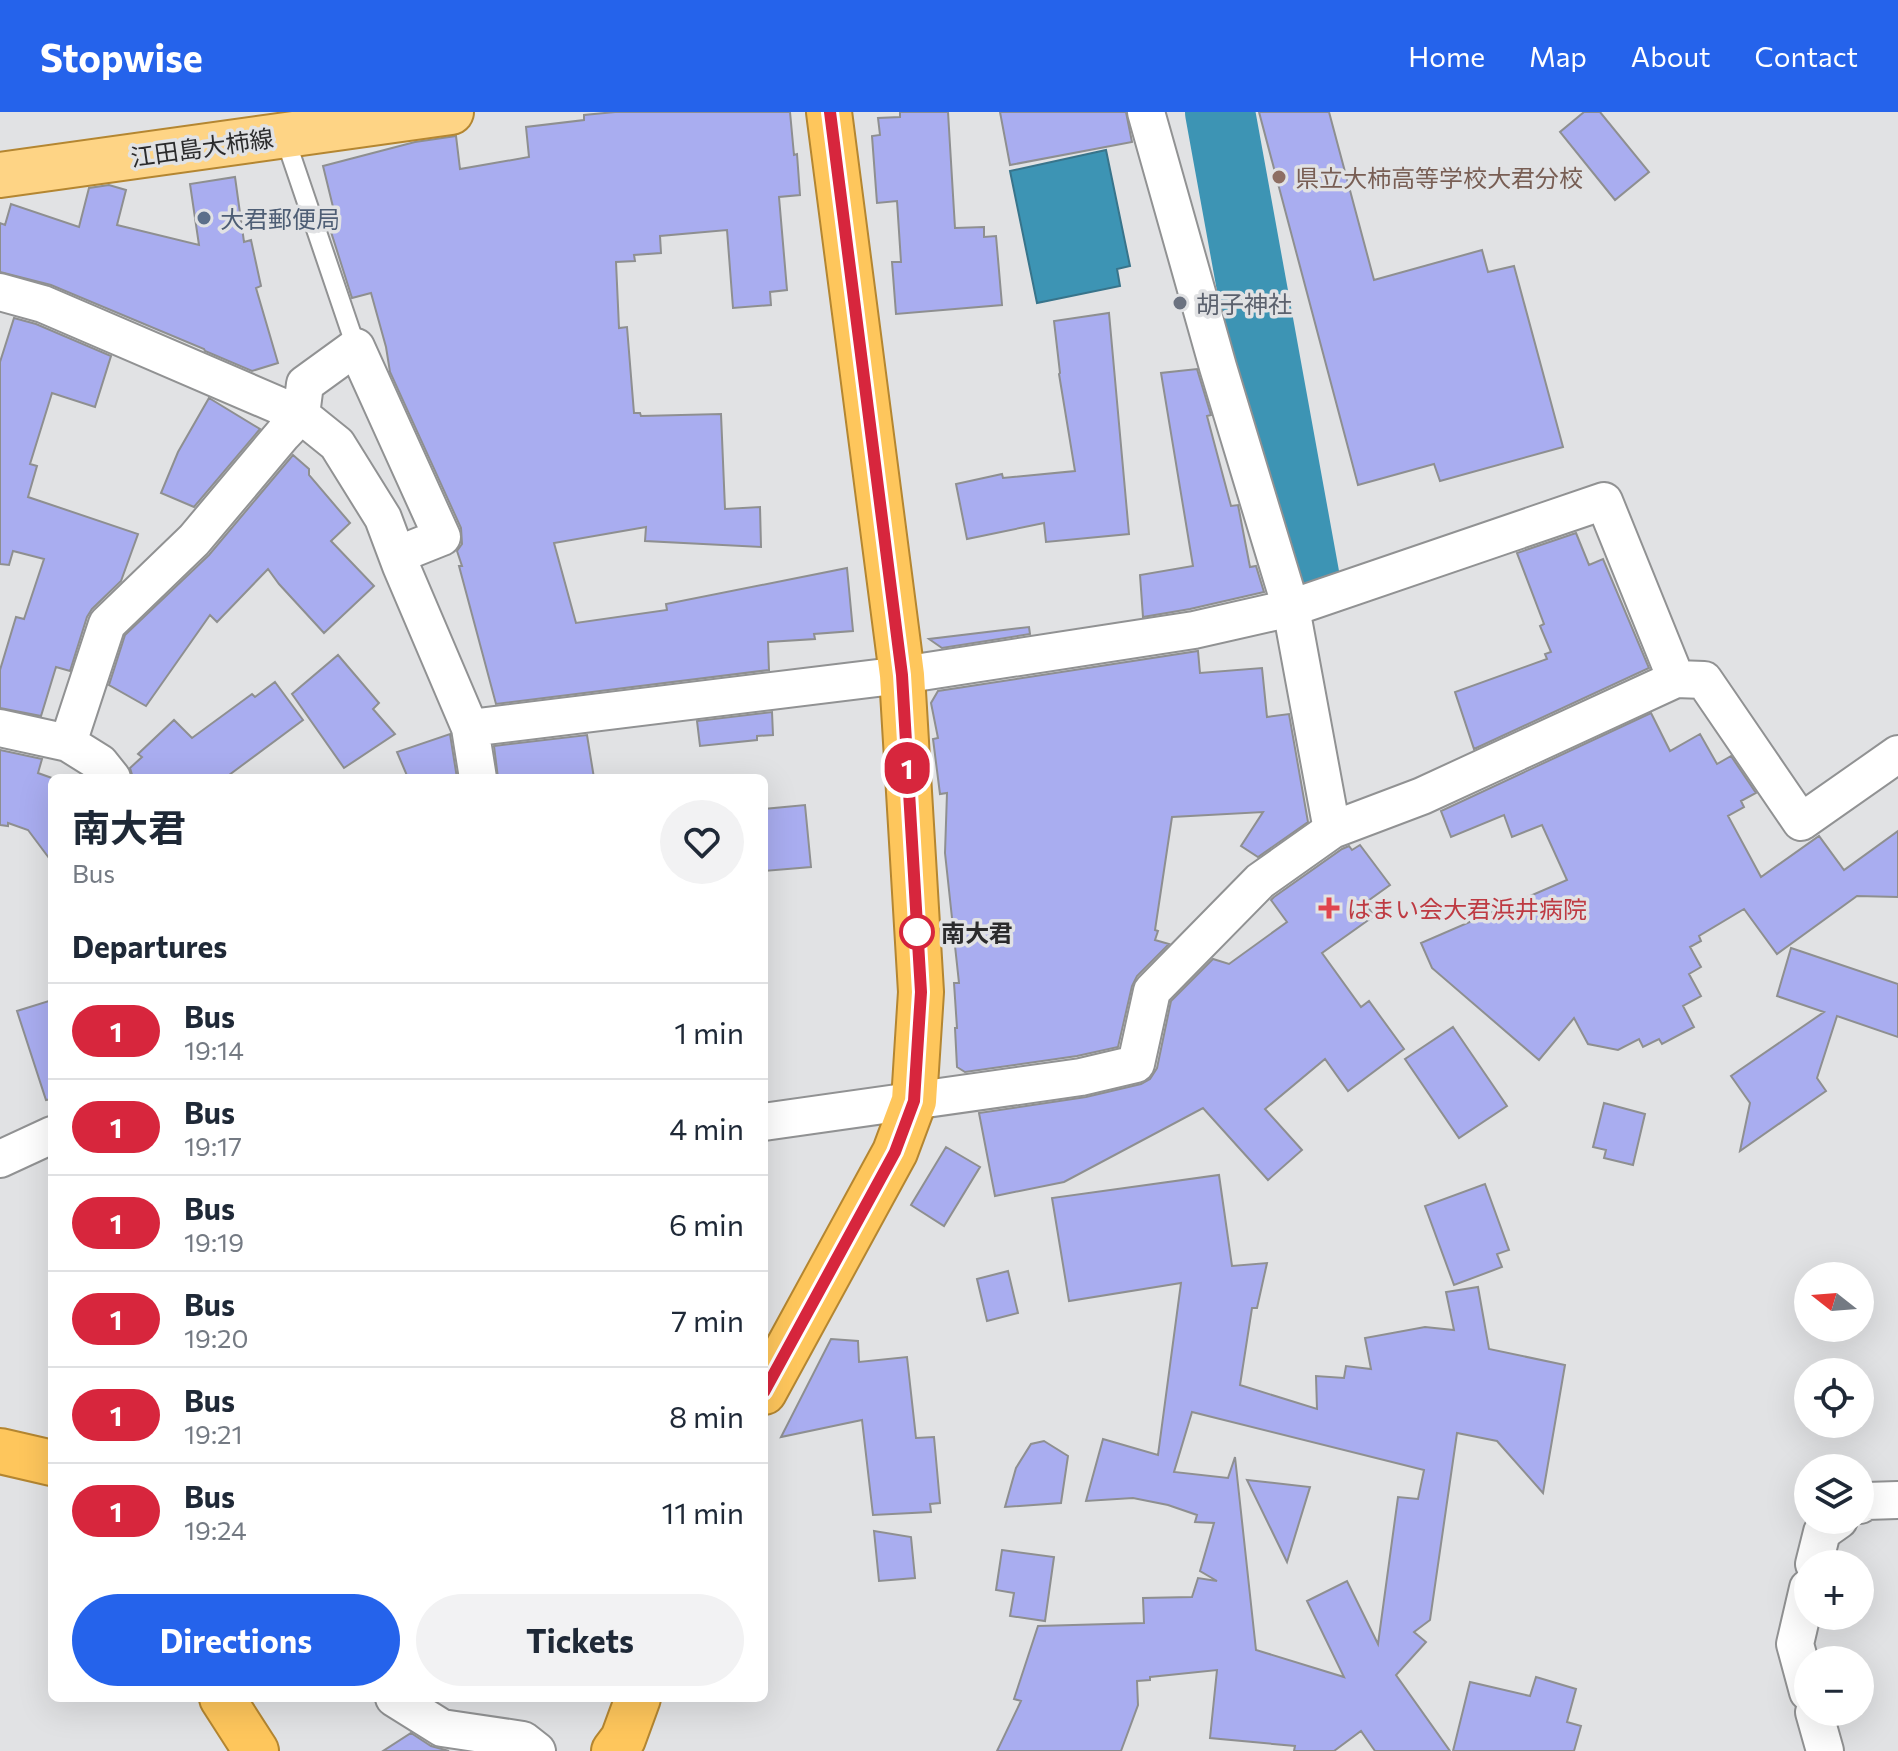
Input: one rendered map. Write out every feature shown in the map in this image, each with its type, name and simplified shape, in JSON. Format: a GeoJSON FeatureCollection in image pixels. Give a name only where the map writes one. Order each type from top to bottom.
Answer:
{"type":"FeatureCollection","features":[{"type":"Feature","properties":{"kind":"highway"},"geometry":{"type":"LineString","coordinates":[[768,1385],[895,1152],[914,1101],[921,992],[902,675],[829,112]]}},
{"type":"Feature","properties":{"kind":"highway"},"geometry":{"type":"LineString","coordinates":[[0,1451],[48,1462]]}},
{"type":"Feature","properties":{"kind":"highway"},"geometry":{"type":"LineString","coordinates":[[225,1702],[256,1751]]}},
{"type":"Feature","properties":{"kind":"highway"},"geometry":{"type":"LineString","coordinates":[[614,1751],[623,1739],[637,1702]]}},
{"type":"Feature","properties":{"kind":"main road","name":"江田島大柿線"},"geometry":{"type":"LineString","coordinates":[[0,175],[451,112]]}},
{"type":"Feature","properties":{"kind":"street"},"geometry":{"type":"LineString","coordinates":[[1146,112],[1218,367],[1291,608],[1332,830]]}},
{"type":"Feature","properties":{"kind":"street"},"geometry":{"type":"LineString","coordinates":[[0,292],[43,304],[301,415],[337,444],[383,518],[470,728],[477,774]]}},
{"type":"Feature","properties":{"kind":"street"},"geometry":{"type":"LineString","coordinates":[[68,743],[107,624],[194,540],[301,415],[305,384],[356,347],[442,537],[397,555]]}},
{"type":"Feature","properties":{"kind":"street"},"geometry":{"type":"LineString","coordinates":[[470,728],[902,675],[1194,630],[1291,608],[1604,501],[1676,679]]}},
{"type":"Feature","properties":{"kind":"street"},"geometry":{"type":"LineString","coordinates":[[768,1121],[1081,1077],[1136,1064],[1152,991],[1260,881],[1332,830],[1422,796],[1676,679],[1704,680],[1801,822],[1898,754]]}},
{"type":"Feature","properties":{"kind":"street"},"geometry":{"type":"LineString","coordinates":[[0,728],[68,743],[100,763],[109,774]]}},
{"type":"Feature","properties":{"kind":"street"},"geometry":{"type":"LineString","coordinates":[[0,1159],[48,1137]]}},
{"type":"Feature","properties":{"kind":"street"},"geometry":{"type":"LineString","coordinates":[[1874,1501],[1898,1500]]}},
{"type":"Feature","properties":{"kind":"street"},"geometry":{"type":"LineString","coordinates":[[400,1702],[442,1728],[523,1740],[537,1751]]}},
{"type":"Feature","properties":{"kind":"street"},"geometry":{"type":"LineString","coordinates":[[1818,1726],[1825,1751]]}},
{"type":"Feature","properties":{"kind":"lane"},"geometry":{"type":"LineString","coordinates":[[284,135],[356,347]]}},
{"type":"Feature","properties":{"kind":"water"},"geometry":{"type":"Polygon","coordinates":[[[1106,150],[1130,266],[1117,269],[1120,286],[1037,303],[1010,171],[1106,150]]]}},
{"type":"Feature","properties":{"kind":"building"},"geometry":{"type":"Polygon","coordinates":[[[615,112],[790,112],[800,195],[779,197],[787,290],[770,292],[771,305],[733,308],[727,230],[660,236],[661,253],[634,255],[635,261],[616,262],[619,328],[627,327],[634,413],[641,416],[721,414],[725,509],[760,507],[761,547],[645,541],[646,527],[554,543],[576,623],[667,610],[666,604],[847,568],[853,631],[814,634],[815,639],[768,642],[769,670],[496,704],[459,566],[462,566],[457,551],[462,544],[461,528],[390,372],[371,293],[352,298],[325,213],[334,211],[323,166],[415,142],[456,136],[460,169],[529,157],[526,127],[584,120],[584,115],[615,112]]]}},
{"type":"Feature","properties":{"kind":"building"},"geometry":{"type":"Polygon","coordinates":[[[900,112],[948,112],[955,228],[984,227],[984,237],[996,236],[1002,305],[896,314],[892,262],[901,262],[897,201],[877,203],[872,136],[880,135],[878,118],[900,117],[900,112]]]}},
{"type":"Feature","properties":{"kind":"building"},"geometry":{"type":"Polygon","coordinates":[[[1000,112],[1126,112],[1132,142],[1010,165],[1000,112]]]}},
{"type":"Feature","properties":{"kind":"building"},"geometry":{"type":"Polygon","coordinates":[[[1259,112],[1329,112],[1374,280],[1482,250],[1488,272],[1514,266],[1563,447],[1440,481],[1434,464],[1358,485],[1259,112]]]}},
{"type":"Feature","properties":{"kind":"building"},"geometry":{"type":"Polygon","coordinates":[[[1584,112],[1600,112],[1649,172],[1615,200],[1560,132],[1584,112]]]}},
{"type":"Feature","properties":{"kind":"building"},"geometry":{"type":"Polygon","coordinates":[[[235,177],[244,242],[251,240],[261,286],[256,288],[278,363],[252,371],[51,285],[0,272],[0,223],[5,225],[11,204],[79,227],[89,188],[109,185],[126,190],[117,225],[199,245],[190,184],[235,177]]]}},
{"type":"Feature","properties":{"kind":"building"},"geometry":{"type":"Polygon","coordinates":[[[1109,313],[1129,534],[1046,542],[1044,523],[967,539],[956,484],[1002,474],[1003,478],[1075,471],[1054,321],[1109,313]]]}},
{"type":"Feature","properties":{"kind":"building"},"geometry":{"type":"Polygon","coordinates":[[[14,318],[36,324],[111,356],[95,407],[52,393],[30,464],[37,466],[28,497],[138,534],[121,581],[87,617],[70,671],[56,667],[41,716],[0,708],[0,670],[16,617],[24,619],[44,559],[13,551],[9,565],[0,564],[0,362],[14,318]]]}},
{"type":"Feature","properties":{"kind":"building"},"geometry":{"type":"Polygon","coordinates":[[[1197,369],[1211,415],[1207,416],[1231,506],[1238,505],[1250,567],[1256,566],[1264,592],[1143,617],[1140,575],[1193,566],[1161,373],[1197,369]]]}},
{"type":"Feature","properties":{"kind":"building"},"geometry":{"type":"Polygon","coordinates":[[[209,398],[260,429],[194,507],[161,493],[178,452],[209,398]]]}},
{"type":"Feature","properties":{"kind":"building"},"geometry":{"type":"Polygon","coordinates":[[[293,455],[309,469],[309,475],[350,523],[331,541],[374,586],[324,633],[268,569],[217,622],[210,615],[146,706],[109,685],[125,635],[209,555],[293,455]]]}},
{"type":"Feature","properties":{"kind":"building"},"geometry":{"type":"Polygon","coordinates":[[[1576,533],[1589,565],[1603,559],[1649,668],[1474,749],[1455,692],[1547,659],[1545,654],[1551,652],[1540,626],[1544,624],[1517,553],[1576,533]]]}},
{"type":"Feature","properties":{"kind":"building"},"geometry":{"type":"Polygon","coordinates":[[[1029,627],[1030,634],[942,648],[929,639],[1029,627]]]}},
{"type":"Feature","properties":{"kind":"building"},"geometry":{"type":"Polygon","coordinates":[[[1198,651],[1200,673],[1262,668],[1267,717],[1289,714],[1308,822],[1258,857],[1241,846],[1263,812],[1172,817],[1155,930],[1158,931],[1155,940],[1169,944],[1137,976],[1132,986],[1118,1047],[965,1072],[957,1067],[954,983],[959,983],[945,853],[947,793],[940,794],[933,739],[938,738],[931,703],[938,691],[1198,651]]]}},
{"type":"Feature","properties":{"kind":"building"},"geometry":{"type":"Polygon","coordinates":[[[338,655],[379,703],[373,709],[395,734],[344,768],[292,694],[338,655]]]}},
{"type":"Feature","properties":{"kind":"building"},"geometry":{"type":"Polygon","coordinates":[[[275,682],[303,720],[230,774],[132,774],[130,768],[142,757],[138,754],[174,720],[192,738],[252,694],[255,697],[275,682]]]}},
{"type":"Feature","properties":{"kind":"building"},"geometry":{"type":"Polygon","coordinates":[[[772,712],[773,735],[757,736],[757,740],[700,746],[697,721],[772,712]]]}},
{"type":"Feature","properties":{"kind":"building"},"geometry":{"type":"Polygon","coordinates":[[[1651,713],[1670,751],[1700,734],[1717,764],[1731,756],[1756,793],[1741,801],[1744,807],[1728,816],[1761,877],[1819,836],[1844,870],[1898,831],[1898,897],[1857,896],[1777,954],[1744,909],[1699,936],[1701,941],[1690,947],[1701,967],[1689,974],[1701,996],[1683,1006],[1694,1027],[1662,1044],[1659,1039],[1643,1047],[1639,1039],[1618,1050],[1588,1044],[1574,1018],[1539,1060],[1432,968],[1421,943],[1567,880],[1542,825],[1512,837],[1504,815],[1451,837],[1441,811],[1651,713]]]}},
{"type":"Feature","properties":{"kind":"building"},"geometry":{"type":"Polygon","coordinates":[[[450,734],[456,774],[406,774],[397,752],[450,734]]]}},
{"type":"Feature","properties":{"kind":"building"},"geometry":{"type":"Polygon","coordinates":[[[587,735],[593,774],[498,774],[494,746],[587,735]]]}},
{"type":"Feature","properties":{"kind":"building"},"geometry":{"type":"Polygon","coordinates":[[[0,750],[42,759],[38,773],[48,777],[48,857],[28,830],[8,823],[8,826],[0,825],[0,750]]]}},
{"type":"Feature","properties":{"kind":"building"},"geometry":{"type":"Polygon","coordinates":[[[805,805],[811,867],[768,871],[768,809],[805,805]]]}},
{"type":"Feature","properties":{"kind":"building"},"geometry":{"type":"Polygon","coordinates":[[[1360,845],[1390,885],[1365,903],[1374,916],[1322,953],[1361,1007],[1369,1001],[1404,1049],[1348,1091],[1325,1059],[1265,1109],[1302,1150],[1268,1180],[1203,1108],[1064,1182],[995,1196],[979,1113],[1086,1097],[1150,1079],[1157,1068],[1171,1001],[1213,959],[1229,964],[1287,922],[1271,900],[1274,897],[1342,849],[1349,846],[1352,850],[1360,845]]]}},
{"type":"Feature","properties":{"kind":"building"},"geometry":{"type":"Polygon","coordinates":[[[1791,948],[1898,984],[1898,1037],[1837,1016],[1817,1078],[1826,1091],[1740,1151],[1750,1103],[1731,1076],[1824,1012],[1777,996],[1791,948]]]}},
{"type":"Feature","properties":{"kind":"building"},"geometry":{"type":"Polygon","coordinates":[[[48,1001],[48,1100],[46,1100],[17,1011],[48,1001]]]}},
{"type":"Feature","properties":{"kind":"building"},"geometry":{"type":"Polygon","coordinates":[[[1453,1027],[1507,1106],[1459,1138],[1405,1059],[1453,1027]]]}},
{"type":"Feature","properties":{"kind":"building"},"geometry":{"type":"Polygon","coordinates":[[[1604,1103],[1645,1114],[1633,1165],[1604,1158],[1606,1150],[1593,1147],[1604,1103]]]}},
{"type":"Feature","properties":{"kind":"building"},"geometry":{"type":"Polygon","coordinates":[[[946,1147],[980,1167],[944,1226],[911,1205],[946,1147]]]}},
{"type":"Feature","properties":{"kind":"building"},"geometry":{"type":"Polygon","coordinates":[[[1219,1175],[1232,1266],[1267,1263],[1257,1308],[1252,1308],[1240,1385],[1317,1409],[1316,1376],[1344,1378],[1346,1366],[1371,1369],[1365,1338],[1425,1327],[1454,1330],[1446,1292],[1478,1287],[1489,1349],[1565,1365],[1543,1493],[1497,1441],[1457,1433],[1430,1620],[1414,1632],[1426,1642],[1396,1675],[1450,1751],[1375,1751],[1361,1731],[1334,1751],[1294,1751],[1295,1746],[1210,1738],[1217,1670],[1137,1681],[1138,1705],[1121,1751],[997,1751],[1021,1701],[1014,1699],[1038,1626],[1144,1623],[1143,1598],[1192,1597],[1198,1578],[1217,1581],[1200,1571],[1214,1523],[1195,1522],[1197,1515],[1133,1498],[1086,1501],[1103,1439],[1158,1455],[1181,1283],[1069,1301],[1052,1198],[1219,1175]],[[1192,1412],[1174,1472],[1228,1478],[1235,1457],[1256,1650],[1344,1677],[1307,1601],[1347,1581],[1378,1644],[1398,1497],[1418,1499],[1424,1470],[1192,1412]]]}},
{"type":"Feature","properties":{"kind":"building"},"geometry":{"type":"Polygon","coordinates":[[[1485,1184],[1509,1250],[1497,1254],[1502,1267],[1454,1285],[1425,1206],[1485,1184]]]}},
{"type":"Feature","properties":{"kind":"building"},"geometry":{"type":"Polygon","coordinates":[[[1008,1271],[1018,1313],[987,1321],[977,1279],[1008,1271]]]}},
{"type":"Feature","properties":{"kind":"building"},"geometry":{"type":"Polygon","coordinates":[[[831,1339],[858,1341],[859,1362],[907,1357],[916,1438],[934,1437],[940,1503],[930,1504],[931,1512],[873,1515],[862,1420],[781,1437],[831,1339]]]}},
{"type":"Feature","properties":{"kind":"building"},"geometry":{"type":"Polygon","coordinates":[[[1044,1441],[1068,1456],[1061,1503],[1005,1507],[1016,1468],[1031,1444],[1044,1441]]]}},
{"type":"Feature","properties":{"kind":"building"},"geometry":{"type":"Polygon","coordinates":[[[1247,1480],[1310,1487],[1287,1562],[1247,1480]]]}},
{"type":"Feature","properties":{"kind":"building"},"geometry":{"type":"Polygon","coordinates":[[[874,1531],[911,1537],[915,1578],[879,1581],[874,1531]]]}},
{"type":"Feature","properties":{"kind":"building"},"geometry":{"type":"Polygon","coordinates":[[[1002,1550],[1054,1557],[1045,1621],[1010,1616],[1014,1593],[996,1590],[1002,1550]]]}},
{"type":"Feature","properties":{"kind":"building"},"geometry":{"type":"Polygon","coordinates":[[[1536,1677],[1576,1689],[1567,1722],[1581,1726],[1574,1751],[1453,1751],[1470,1682],[1530,1696],[1536,1677]]]}},
{"type":"Feature","properties":{"kind":"building"},"geometry":{"type":"Polygon","coordinates":[[[411,1733],[431,1746],[449,1751],[383,1751],[411,1733]]]}},
{"type":"Feature","properties":{"kind":"waterway"},"geometry":{"type":"LineString","coordinates":[[1220,112],[1306,585]]}},
{"type":"Feature","properties":{"kind":"bus line","name":"1"},"geometry":{"type":"LineString","coordinates":[[768,1385],[895,1152],[914,1101],[921,992],[902,675],[830,112]]}},
{"type":"Feature","properties":{"kind":"place","name":"県立大柿高等学校大君分校"},"geometry":{"type":"Point","coordinates":[1279,177]}},
{"type":"Feature","properties":{"kind":"place","name":"大君郵便局"},"geometry":{"type":"Point","coordinates":[204,218]}},
{"type":"Feature","properties":{"kind":"place","name":"胡子神社"},"geometry":{"type":"Point","coordinates":[1180,303]}},
{"type":"Feature","properties":{"kind":"place","name":"はまい会大君浜井病院"},"geometry":{"type":"Point","coordinates":[1329,908]}},
{"type":"Feature","properties":{"kind":"place","name":"南大君"},"geometry":{"type":"Point","coordinates":[917,932]}}]}
